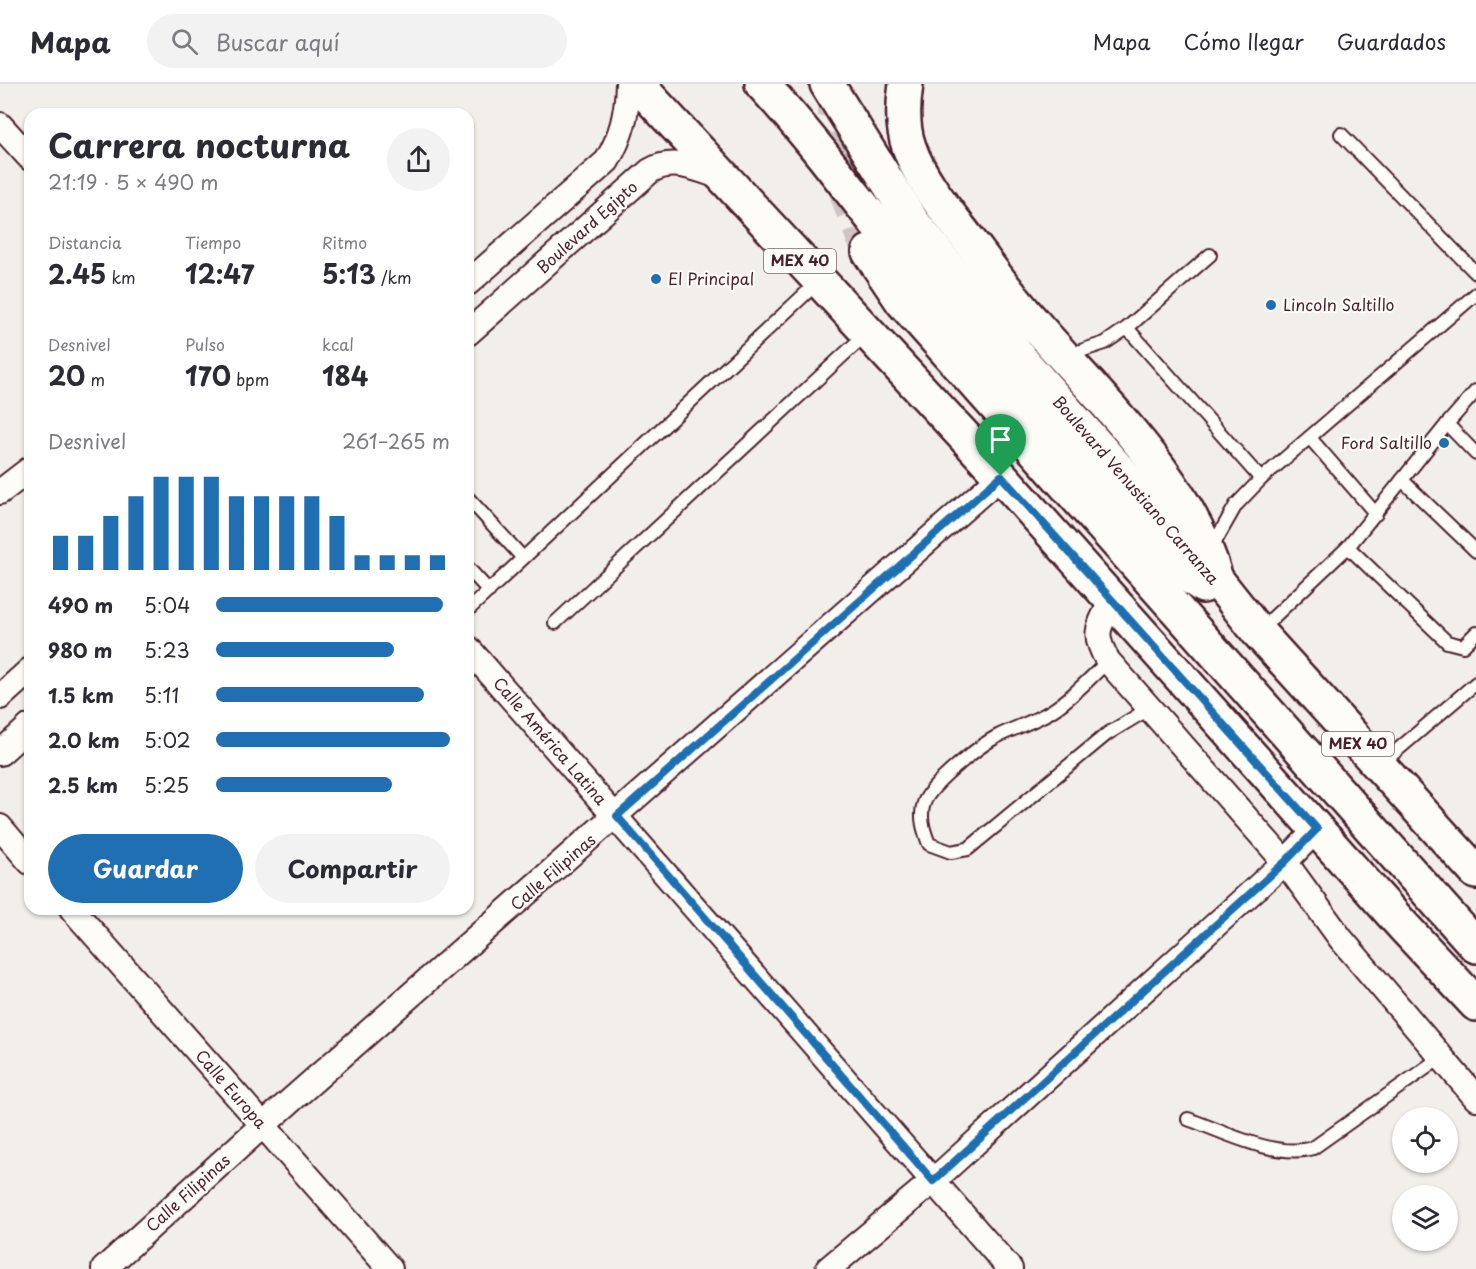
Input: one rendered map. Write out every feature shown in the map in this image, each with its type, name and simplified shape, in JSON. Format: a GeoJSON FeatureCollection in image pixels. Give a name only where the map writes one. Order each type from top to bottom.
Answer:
{"type":"FeatureCollection","features":[{"type":"Feature","properties":{"kind":"main road","name":"MEX 40"},"geometry":{"type":"LineString","coordinates":[[638,84],[721,177],[1001,476],[1476,1004]]}},
{"type":"Feature","properties":{"kind":"main road","name":"Boulevard Venustiano Carranza"},"geometry":{"type":"LineString","coordinates":[[827,84],[912,221],[1024,363],[1212,566],[1251,623],[1378,767],[1476,872]]}},
{"type":"Feature","properties":{"kind":"main road"},"geometry":{"type":"LineString","coordinates":[[906,84],[903,101],[909,147],[923,175],[953,220],[1021,308],[1158,467],[1193,520],[1212,566]]}},
{"type":"Feature","properties":{"kind":"main road"},"geometry":{"type":"LineString","coordinates":[[767,90],[828,161],[901,255],[1016,395],[1143,536],[1178,569],[1251,623]]}},
{"type":"Feature","properties":{"kind":"main road"},"geometry":{"type":"LineString","coordinates":[[869,252],[902,301],[1476,946]]}},
{"type":"Feature","properties":{"kind":"street"},"geometry":{"type":"LineString","coordinates":[[474,278],[607,161],[624,126],[628,84]]}},
{"type":"Feature","properties":{"kind":"street"},"geometry":{"type":"LineString","coordinates":[[0,125],[24,151]]}},
{"type":"Feature","properties":{"kind":"street","name":"Boulevard Egipto"},"geometry":{"type":"LineString","coordinates":[[474,328],[650,171],[661,165],[674,164],[721,177]]}},
{"type":"Feature","properties":{"kind":"street"},"geometry":{"type":"LineString","coordinates":[[0,492],[24,474]]}},
{"type":"Feature","properties":{"kind":"street","name":"Calle Filipinas"},"geometry":{"type":"LineString","coordinates":[[104,1269],[262,1125],[617,816],[1001,476]]}},
{"type":"Feature","properties":{"kind":"street"},"geometry":{"type":"LineString","coordinates":[[1113,599],[1097,636],[1098,644],[1108,661],[1285,862],[1341,939],[1476,1098]]}},
{"type":"Feature","properties":{"kind":"street","name":"Calle América Latina"},"geometry":{"type":"LineString","coordinates":[[474,655],[1010,1269]]}},
{"type":"Feature","properties":{"kind":"street"},"geometry":{"type":"LineString","coordinates":[[0,697],[24,675]]}},
{"type":"Feature","properties":{"kind":"street"},"geometry":{"type":"LineString","coordinates":[[0,753],[24,731]]}},
{"type":"Feature","properties":{"kind":"street"},"geometry":{"type":"LineString","coordinates":[[0,827],[24,854]]}},
{"type":"Feature","properties":{"kind":"street"},"geometry":{"type":"LineString","coordinates":[[828,1269],[933,1181],[1285,862],[1317,829]]}},
{"type":"Feature","properties":{"kind":"street","name":"Calle Europa"},"geometry":{"type":"LineString","coordinates":[[77,915],[390,1269]]}},
{"type":"Feature","properties":{"kind":"lane"},"geometry":{"type":"LineString","coordinates":[[1341,134],[1476,273]]}},
{"type":"Feature","properties":{"kind":"lane"},"geometry":{"type":"LineString","coordinates":[[1064,356],[1105,343],[1127,328],[1210,255]]}},
{"type":"Feature","properties":{"kind":"lane"},"geometry":{"type":"LineString","coordinates":[[474,605],[819,281]]}},
{"type":"Feature","properties":{"kind":"lane"},"geometry":{"type":"LineString","coordinates":[[1212,566],[1218,532],[1236,505],[1261,479],[1476,294]]}},
{"type":"Feature","properties":{"kind":"lane"},"geometry":{"type":"LineString","coordinates":[[1127,328],[1261,479]]}},
{"type":"Feature","properties":{"kind":"lane"},"geometry":{"type":"LineString","coordinates":[[555,623],[867,332]]}},
{"type":"Feature","properties":{"kind":"lane"},"geometry":{"type":"LineString","coordinates":[[1251,623],[1348,547],[1447,424],[1476,392]]}},
{"type":"Feature","properties":{"kind":"lane"},"geometry":{"type":"LineString","coordinates":[[1447,424],[1476,454]]}},
{"type":"Feature","properties":{"kind":"lane"},"geometry":{"type":"LineString","coordinates":[[1310,438],[1376,514]]}},
{"type":"Feature","properties":{"kind":"lane"},"geometry":{"type":"LineString","coordinates":[[1402,480],[1476,551]]}},
{"type":"Feature","properties":{"kind":"lane"},"geometry":{"type":"LineString","coordinates":[[474,504],[524,558]]}},
{"type":"Feature","properties":{"kind":"lane"},"geometry":{"type":"LineString","coordinates":[[1348,547],[1447,642],[1463,646],[1476,633]]}},
{"type":"Feature","properties":{"kind":"lane"},"geometry":{"type":"LineString","coordinates":[[474,575],[489,591]]}},
{"type":"Feature","properties":{"kind":"lane"},"geometry":{"type":"LineString","coordinates":[[1108,661],[1052,711],[997,736],[970,753],[931,792],[924,802],[922,815],[929,844],[951,852],[968,849],[1107,734],[1150,708]]}},
{"type":"Feature","properties":{"kind":"lane"},"geometry":{"type":"LineString","coordinates":[[1378,767],[1476,683]]}},
{"type":"Feature","properties":{"kind":"lane"},"geometry":{"type":"LineString","coordinates":[[1188,1119],[1278,1150],[1298,1153],[1313,1148],[1440,1058]]}},
{"type":"Feature","properties":{"kind":"tunnel"},"geometry":{"type":"LineString","coordinates":[[839,84],[834,127],[836,149],[845,191],[869,252]]}},
{"type":"Feature","properties":{"kind":"place","name":"El Principal"},"geometry":{"type":"Point","coordinates":[656,279]}},
{"type":"Feature","properties":{"kind":"place","name":"Lincoln Saltillo"},"geometry":{"type":"Point","coordinates":[1271,305]}},
{"type":"Feature","properties":{"kind":"place","name":"Ford Saltillo"},"geometry":{"type":"Point","coordinates":[1444,443]}},
{"type":"Feature","properties":{"kind":"route"},"geometry":{"type":"LineString","coordinates":[[1001,476],[1317,829],[1285,862],[933,1181],[617,816],[1001,476]]}}]}
